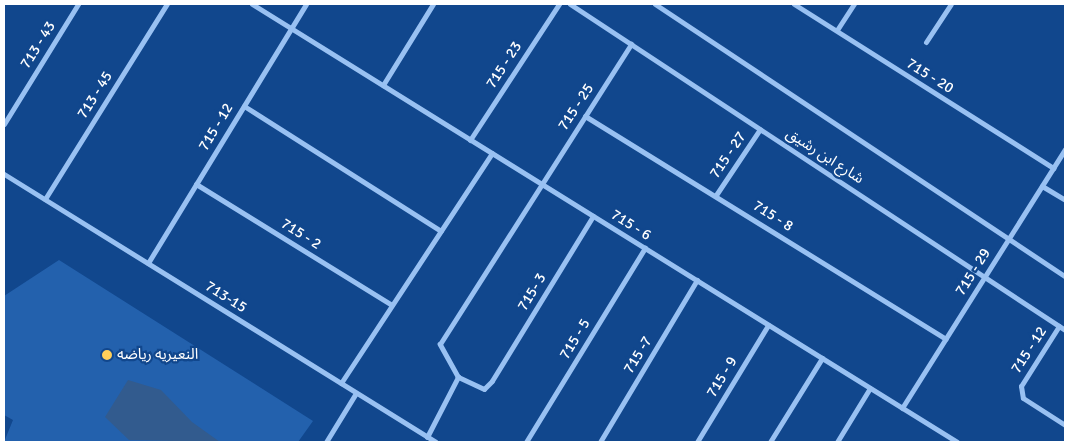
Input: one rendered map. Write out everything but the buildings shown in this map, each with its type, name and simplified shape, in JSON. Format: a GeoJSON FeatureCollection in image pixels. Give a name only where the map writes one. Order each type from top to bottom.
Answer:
{"type":"FeatureCollection","features":[{"type":"Feature","properties":{"kind":"street","name":"713 - 43"},"geometry":{"type":"LineString","coordinates":[[4,124],[78,4]]}},
{"type":"Feature","properties":{"kind":"street","name":"713 - 45"},"geometry":{"type":"LineString","coordinates":[[45,199],[167,4]]}},
{"type":"Feature","properties":{"kind":"street","name":"715 - 6"},"geometry":{"type":"LineString","coordinates":[[252,4],[957,442]]}},
{"type":"Feature","properties":{"kind":"street","name":"715 - 12"},"geometry":{"type":"LineString","coordinates":[[148,263],[306,4]]}},
{"type":"Feature","properties":{"kind":"street"},"geometry":{"type":"LineString","coordinates":[[383,85],[433,4]]}},
{"type":"Feature","properties":{"kind":"street","name":"715 - 23"},"geometry":{"type":"LineString","coordinates":[[470,140],[559,4]]}},
{"type":"Feature","properties":{"kind":"street","name":"شارع ابن رشيق"},"geometry":{"type":"LineString","coordinates":[[570,4],[1065,330]]}},
{"type":"Feature","properties":{"kind":"street"},"geometry":{"type":"LineString","coordinates":[[656,4],[1065,276]]}},
{"type":"Feature","properties":{"kind":"street","name":"715 - 20"},"geometry":{"type":"LineString","coordinates":[[794,4],[1053,168]]}},
{"type":"Feature","properties":{"kind":"street"},"geometry":{"type":"LineString","coordinates":[[837,30],[854,4]]}},
{"type":"Feature","properties":{"kind":"street"},"geometry":{"type":"LineString","coordinates":[[926,42],[951,4]]}},
{"type":"Feature","properties":{"kind":"street","name":"715 - 25"},"geometry":{"type":"LineString","coordinates":[[458,377],[440,344],[631,44]]}},
{"type":"Feature","properties":{"kind":"street"},"geometry":{"type":"LineString","coordinates":[[244,106],[441,231]]}},
{"type":"Feature","properties":{"kind":"street","name":"715 - 8"},"geometry":{"type":"LineString","coordinates":[[585,116],[716,195],[946,339]]}},
{"type":"Feature","properties":{"kind":"street","name":"715 - 27"},"geometry":{"type":"LineString","coordinates":[[716,195],[760,129]]}},
{"type":"Feature","properties":{"kind":"street","name":"715 - 29"},"geometry":{"type":"LineString","coordinates":[[902,408],[1065,149]]}},
{"type":"Feature","properties":{"kind":"street"},"geometry":{"type":"LineString","coordinates":[[341,383],[492,153]]}},
{"type":"Feature","properties":{"kind":"street","name":"713-15"},"geometry":{"type":"LineString","coordinates":[[4,174],[436,442]]}},
{"type":"Feature","properties":{"kind":"street","name":"715 - 2"},"geometry":{"type":"LineString","coordinates":[[196,184],[392,305]]}},
{"type":"Feature","properties":{"kind":"street"},"geometry":{"type":"LineString","coordinates":[[1042,186],[1065,200]]}},
{"type":"Feature","properties":{"kind":"street","name":"715- 3"},"geometry":{"type":"LineString","coordinates":[[458,377],[484,388],[492,381],[593,216]]}},
{"type":"Feature","properties":{"kind":"street","name":"715 - 5"},"geometry":{"type":"LineString","coordinates":[[526,442],[645,248]]}},
{"type":"Feature","properties":{"kind":"street","name":"715 -7"},"geometry":{"type":"LineString","coordinates":[[600,442],[697,280]]}},
{"type":"Feature","properties":{"kind":"street","name":"715 - 9"},"geometry":{"type":"LineString","coordinates":[[697,442],[768,325]]}},
{"type":"Feature","properties":{"kind":"street","name":"715 - 12"},"geometry":{"type":"LineString","coordinates":[[1059,326],[1020,386],[1022,398],[1065,425]]}},
{"type":"Feature","properties":{"kind":"street"},"geometry":{"type":"LineString","coordinates":[[770,442],[822,358]]}},
{"type":"Feature","properties":{"kind":"street"},"geometry":{"type":"LineString","coordinates":[[427,437],[458,377]]}},
{"type":"Feature","properties":{"kind":"street"},"geometry":{"type":"LineString","coordinates":[[837,442],[870,388]]}},
{"type":"Feature","properties":{"kind":"street"},"geometry":{"type":"LineString","coordinates":[[326,442],[356,393]]}},
{"type":"Feature","properties":{"kind":"shaded area","name":"النعيريه رياضه"},"geometry":{"type":"Polygon","coordinates":[[[59,260],[313,421],[298,442],[4,442],[13,420],[4,415],[4,296],[59,260]]]}},
{"type":"Feature","properties":{"kind":"shaded area"},"geometry":{"type":"Polygon","coordinates":[[[128,380],[161,390],[192,422],[220,442],[129,440],[105,417],[128,380]]]}},
{"type":"Feature","properties":{"kind":"place","name":"النعيريه رياضه"},"geometry":{"type":"Point","coordinates":[107,355]}}]}
